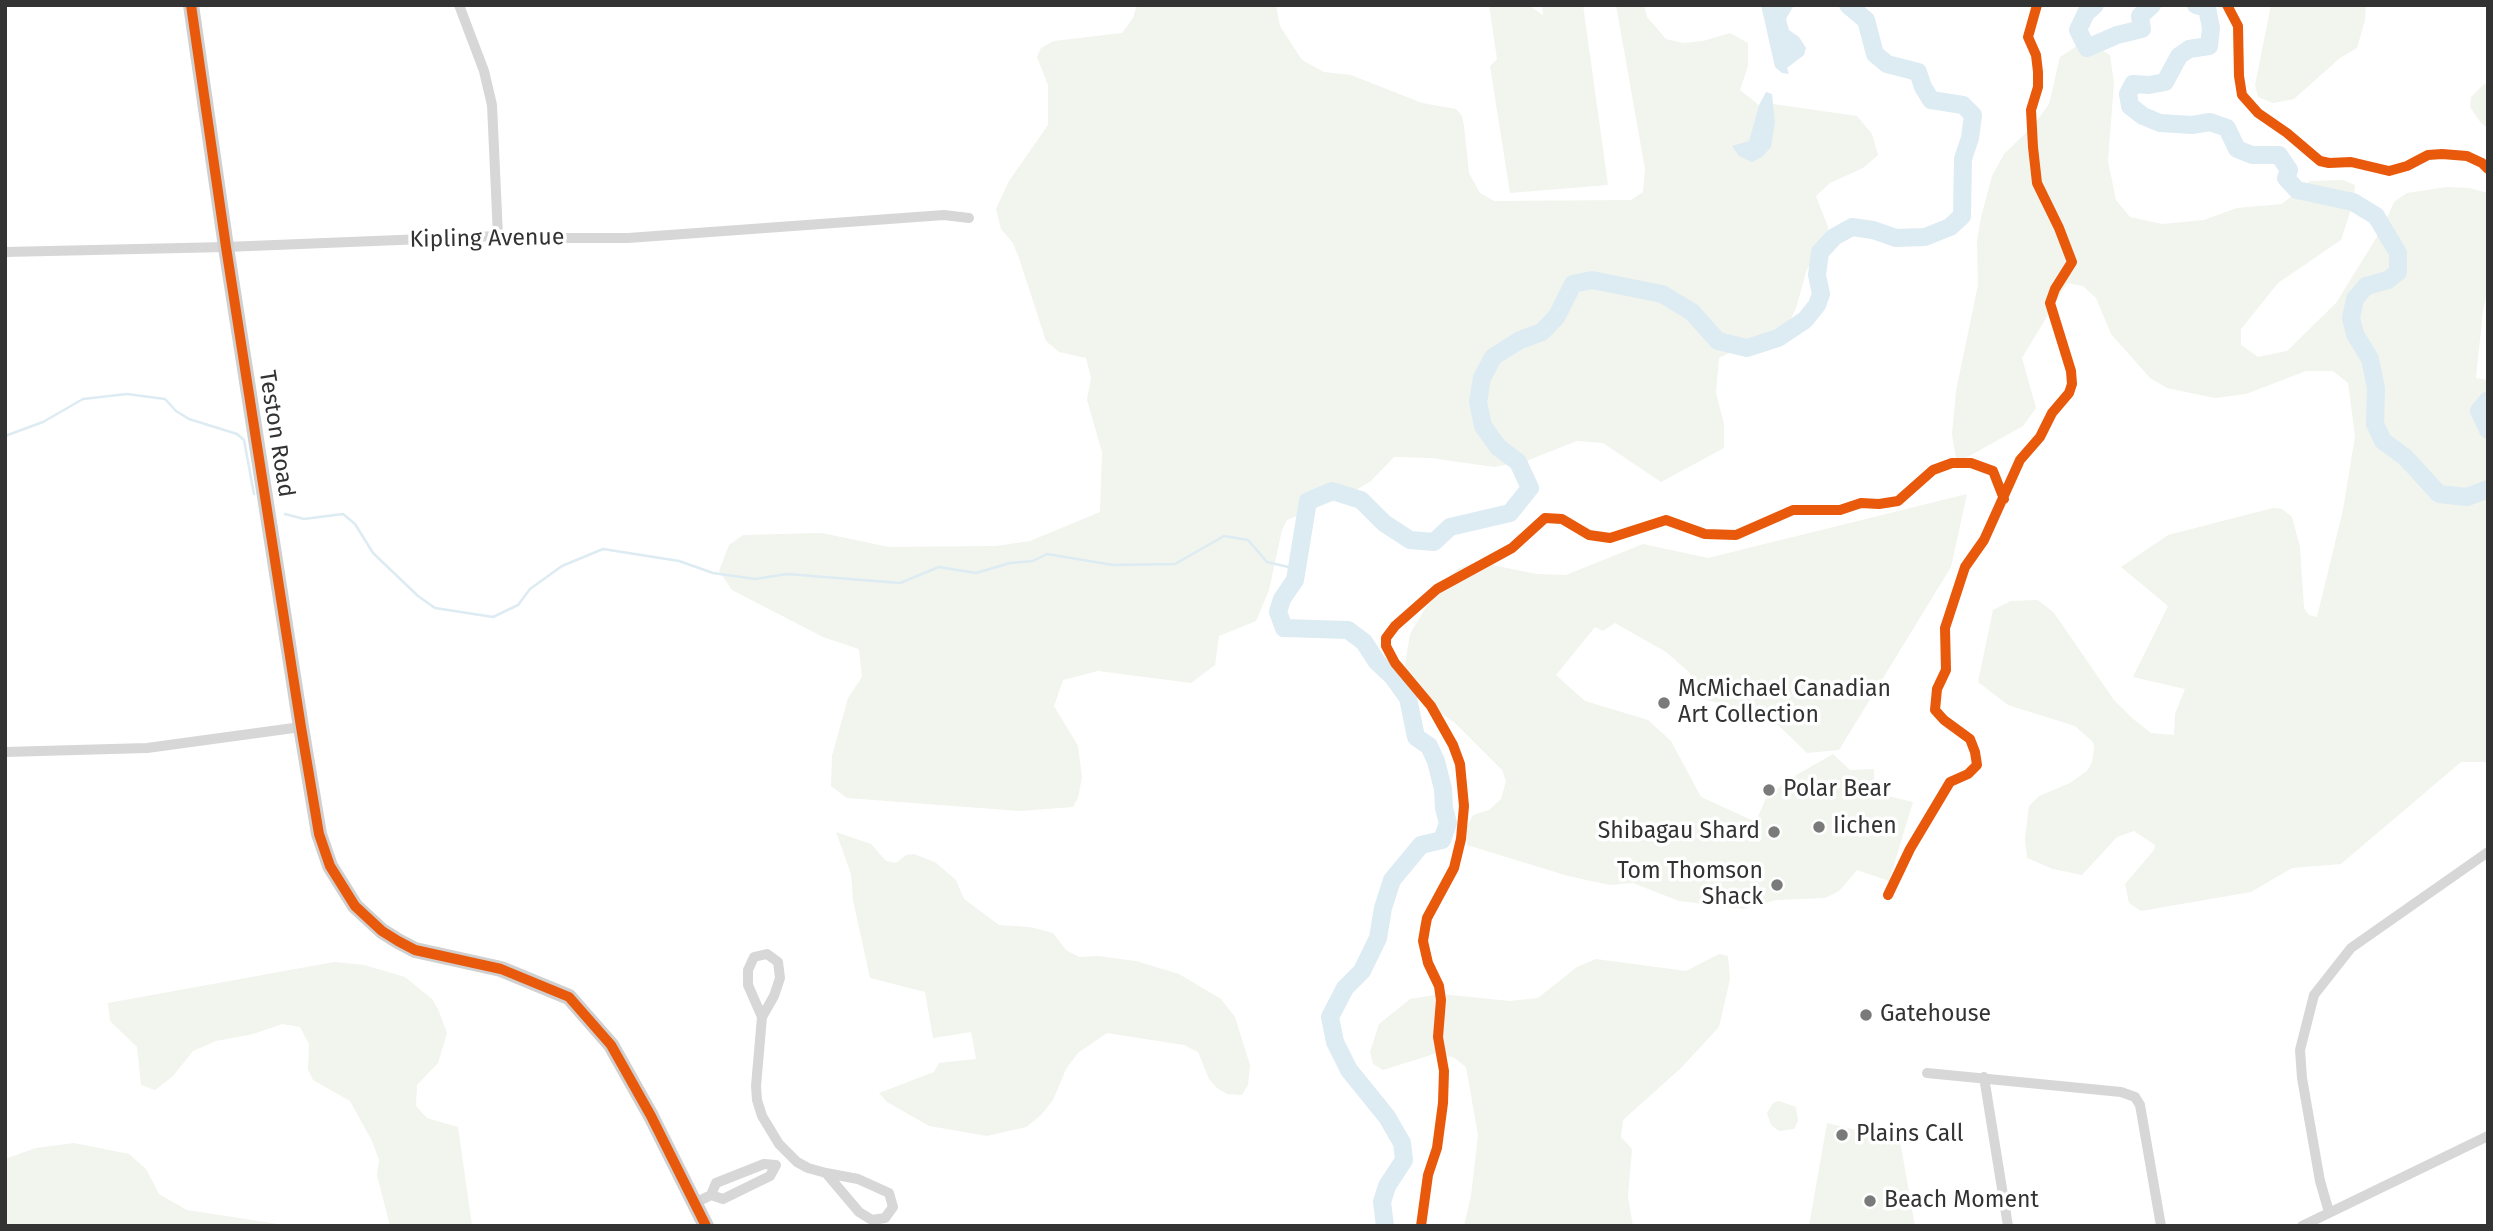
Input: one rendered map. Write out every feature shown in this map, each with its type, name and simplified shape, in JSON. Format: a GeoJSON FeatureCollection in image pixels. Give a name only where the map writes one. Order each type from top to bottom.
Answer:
{"type":"FeatureCollection","features":[{"type":"Feature","properties":{"kind":"street","name":"Teston Road"},"geometry":{"type":"LineString","coordinates":[[191,5],[301,727],[319,834],[330,866],[355,906],[382,931],[398,941],[415,950],[501,969],[569,997],[611,1045],[651,1116],[706,1226]]}},
{"type":"Feature","properties":{"kind":"street"},"geometry":{"type":"LineString","coordinates":[[459,5],[484,71],[492,105],[498,236]]}},
{"type":"Feature","properties":{"kind":"street","name":"Kipling Avenue"},"geometry":{"type":"LineString","coordinates":[[5,252],[226,247],[498,236],[628,238],[944,215],[969,218]]}},
{"type":"Feature","properties":{"kind":"street"},"geometry":{"type":"LineString","coordinates":[[5,752],[147,748],[301,727]]}},
{"type":"Feature","properties":{"kind":"street"},"geometry":{"type":"LineString","coordinates":[[2329,1212],[2320,1181],[2302,1078],[2300,1050],[2314,995],[2351,948],[2488,852]]}},
{"type":"Feature","properties":{"kind":"street"},"geometry":{"type":"LineString","coordinates":[[762,1017],[748,985],[748,970],[754,957],[767,954],[778,962],[780,978],[762,1017],[757,1062],[757,1100],[762,1116],[779,1144],[797,1162],[808,1168],[858,1179],[889,1193],[892,1207],[885,1218],[872,1220],[859,1212],[826,1173]]}},
{"type":"Feature","properties":{"kind":"street"},"geometry":{"type":"LineString","coordinates":[[1927,1073],[2121,1092],[2135,1097],[2140,1105],[2161,1226]]}},
{"type":"Feature","properties":{"kind":"street"},"geometry":{"type":"LineString","coordinates":[[1984,1077],[2008,1226]]}},
{"type":"Feature","properties":{"kind":"street"},"geometry":{"type":"LineString","coordinates":[[2302,1226],[2488,1136]]}},
{"type":"Feature","properties":{"kind":"street"},"geometry":{"type":"LineString","coordinates":[[711,1195],[723,1199],[769,1176],[789,1153]]}},
{"type":"Feature","properties":{"kind":"street"},"geometry":{"type":"LineString","coordinates":[[693,1204],[711,1195],[716,1183],[764,1164],[776,1166]]}},
{"type":"Feature","properties":{"kind":"shaded area"},"geometry":{"type":"Polygon","coordinates":[[[1137,5],[1276,5],[1280,26],[1302,60],[1324,72],[1351,75],[1422,103],[1456,109],[1462,116],[1469,173],[1480,193],[1494,201],[1631,200],[1643,192],[1645,169],[1616,5],[1644,5],[1647,17],[1666,39],[1683,43],[1703,41],[1730,33],[1748,43],[1748,66],[1740,90],[1759,105],[1749,142],[1739,156],[1775,122],[1773,104],[1857,116],[1872,134],[1878,155],[1863,168],[1830,183],[1816,196],[1828,227],[1826,245],[1807,269],[1789,323],[1719,358],[1716,393],[1724,424],[1724,448],[1661,482],[1603,443],[1577,441],[1526,461],[1494,467],[1431,458],[1394,457],[1371,481],[1348,495],[1287,520],[1282,530],[1269,590],[1256,621],[1219,636],[1215,665],[1191,683],[1098,671],[1063,680],[1054,706],[1078,746],[1082,777],[1078,798],[1073,807],[1020,811],[847,798],[831,786],[832,756],[848,698],[862,677],[859,649],[823,637],[732,590],[719,571],[729,545],[743,535],[822,533],[889,547],[996,546],[1030,541],[1100,512],[1102,452],[1087,400],[1091,378],[1086,358],[1059,352],[1046,341],[1019,258],[1013,243],[1001,229],[996,209],[1009,181],[1048,125],[1048,85],[1037,57],[1041,48],[1054,41],[1122,33],[1133,18],[1137,5]]]}},
{"type":"Feature","properties":{"kind":"shaded area"},"geometry":{"type":"Polygon","coordinates":[[[1489,5],[1528,5],[1543,15],[1542,5],[1583,5],[1608,185],[1510,193],[1490,66],[1497,59],[1489,5]]]}},
{"type":"Feature","properties":{"kind":"shaded area"},"geometry":{"type":"Polygon","coordinates":[[[1761,5],[1794,5],[1786,19],[1789,30],[1799,37],[1806,48],[1804,55],[1787,68],[1789,74],[1782,73],[1775,67],[1761,5]]]}},
{"type":"Feature","properties":{"kind":"shaded area"},"geometry":{"type":"Polygon","coordinates":[[[2271,5],[2366,5],[2357,48],[2340,58],[2294,99],[2273,103],[2258,97],[2255,85],[2271,5]]]}},
{"type":"Feature","properties":{"kind":"shaded area"},"geometry":{"type":"Polygon","coordinates":[[[2089,43],[2110,55],[2114,83],[2108,161],[2116,200],[2130,217],[2162,224],[2204,220],[2237,208],[2282,204],[2310,181],[2343,180],[2355,185],[2354,200],[2341,240],[2278,283],[2241,329],[2241,345],[2258,357],[2287,351],[2336,303],[2383,227],[2394,202],[2407,193],[2447,187],[2469,188],[2488,193],[2488,287],[2476,378],[2488,380],[2488,762],[2461,762],[2341,864],[2292,868],[2251,892],[2141,911],[2129,903],[2125,884],[2154,850],[2155,845],[2134,831],[2117,837],[2082,875],[2053,869],[2027,858],[2025,839],[2029,806],[2039,796],[2070,783],[2087,771],[2094,749],[2093,742],[2075,726],[2008,705],[1978,682],[1993,610],[2011,601],[2038,600],[2054,613],[2114,700],[2132,718],[2151,733],[2174,735],[2175,714],[2185,689],[2133,677],[2168,606],[2121,567],[2168,535],[2273,508],[2282,509],[2292,517],[2300,547],[2304,608],[2309,615],[2317,617],[2343,510],[2355,436],[2348,383],[2333,371],[2306,371],[2246,394],[2215,398],[2167,388],[2150,378],[2111,334],[2096,298],[2083,286],[2067,283],[2022,358],[2036,408],[2023,426],[1964,459],[1956,459],[1952,434],[1956,391],[1978,285],[1977,241],[1992,176],[2004,154],[2032,127],[2049,104],[2060,57],[2080,44],[2089,43]]]}},
{"type":"Feature","properties":{"kind":"shaded area"},"geometry":{"type":"Polygon","coordinates":[[[2484,84],[2488,85],[2488,128],[2470,107],[2471,97],[2484,84]]]}},
{"type":"Feature","properties":{"kind":"shaded area"},"geometry":{"type":"Polygon","coordinates":[[[1766,92],[1772,94],[1775,122],[1771,147],[1762,157],[1752,162],[1739,156],[1732,146],[1749,141],[1759,105],[1766,92]]]}},
{"type":"Feature","properties":{"kind":"shaded area"},"geometry":{"type":"Polygon","coordinates":[[[1967,494],[1951,567],[1839,750],[1807,753],[1769,716],[1699,698],[1689,672],[1666,652],[1615,623],[1603,631],[1595,627],[1556,675],[1585,701],[1648,720],[1671,741],[1701,797],[1756,822],[1765,800],[1786,781],[1833,754],[1850,770],[1874,769],[1875,793],[1913,802],[1889,881],[1857,870],[1839,891],[1825,898],[1776,900],[1744,909],[1679,901],[1633,883],[1610,885],[1568,876],[1467,845],[1466,828],[1473,815],[1489,810],[1501,799],[1506,781],[1502,770],[1454,722],[1403,686],[1410,634],[1425,609],[1457,569],[1478,562],[1536,574],[1566,575],[1643,544],[1708,558],[1967,494]]]}},
{"type":"Feature","properties":{"kind":"shaded area"},"geometry":{"type":"Polygon","coordinates":[[[836,832],[871,844],[886,861],[896,863],[906,855],[914,854],[935,862],[956,880],[964,899],[999,925],[1030,927],[1053,933],[1066,950],[1079,957],[1098,956],[1136,961],[1179,974],[1221,999],[1235,1017],[1250,1065],[1248,1085],[1242,1095],[1227,1094],[1217,1088],[1209,1079],[1198,1052],[1184,1045],[1107,1033],[1078,1053],[1066,1069],[1053,1100],[1041,1115],[1026,1127],[987,1136],[929,1126],[887,1102],[879,1093],[934,1072],[939,1063],[976,1059],[971,1032],[933,1038],[925,992],[870,978],[853,900],[851,874],[836,832]]]}},
{"type":"Feature","properties":{"kind":"shaded area"},"geometry":{"type":"Polygon","coordinates":[[[1719,954],[1728,956],[1730,979],[1719,1027],[1681,1068],[1623,1120],[1621,1137],[1632,1149],[1628,1197],[1633,1226],[1464,1226],[1471,1196],[1478,1135],[1466,1067],[1453,1057],[1434,1054],[1383,1070],[1373,1064],[1370,1052],[1379,1024],[1410,999],[1441,994],[1510,1001],[1538,998],[1577,967],[1596,959],[1686,971],[1719,954]]]}},
{"type":"Feature","properties":{"kind":"shaded area"},"geometry":{"type":"Polygon","coordinates":[[[334,962],[364,965],[405,977],[432,999],[438,1009],[447,1033],[438,1063],[417,1085],[416,1106],[427,1118],[458,1127],[472,1226],[390,1226],[377,1175],[379,1160],[372,1141],[350,1101],[313,1080],[308,1069],[309,1044],[300,1027],[282,1024],[253,1034],[216,1041],[193,1051],[173,1076],[155,1090],[141,1085],[137,1047],[110,1021],[108,1003],[334,962]]]}},
{"type":"Feature","properties":{"kind":"shaded area"},"geometry":{"type":"Polygon","coordinates":[[[1779,1101],[1796,1107],[1798,1121],[1794,1129],[1779,1131],[1771,1125],[1767,1113],[1773,1103],[1779,1101]]]}},
{"type":"Feature","properties":{"kind":"shaded area"},"geometry":{"type":"Polygon","coordinates":[[[1827,1123],[1900,1141],[1915,1226],[1809,1226],[1827,1123]]]}},
{"type":"Feature","properties":{"kind":"shaded area"},"geometry":{"type":"Polygon","coordinates":[[[74,1143],[129,1154],[146,1169],[159,1194],[187,1210],[291,1226],[5,1226],[5,1159],[36,1148],[74,1143]]]}},
{"type":"Feature","properties":{"kind":"waterway"},"geometry":{"type":"LineString","coordinates":[[1385,1226],[1382,1202],[1387,1186],[1404,1160],[1402,1143],[1387,1117],[1349,1070],[1335,1042],[1330,1017],[1345,988],[1362,971],[1378,938],[1383,908],[1392,880],[1421,845],[1442,840],[1448,823],[1436,761],[1429,746],[1416,737],[1408,698],[1393,677],[1377,662],[1364,642],[1348,630],[1284,628],[1278,612],[1282,599],[1295,580],[1308,501],[1332,491],[1361,500],[1384,523],[1410,540],[1434,542],[1450,527],[1510,513],[1530,488],[1518,462],[1498,447],[1483,426],[1478,402],[1482,378],[1493,357],[1520,340],[1542,332],[1557,316],[1573,284],[1592,280],[1662,294],[1692,312],[1718,341],[1747,348],[1778,338],[1805,320],[1817,305],[1821,294],[1817,275],[1820,252],[1834,237],[1852,227],[1873,230],[1896,238],[1925,237],[1950,227],[1962,216],[1963,159],[1970,138],[1973,115],[1963,105],[1931,100],[1918,72],[1887,64],[1875,54],[1866,20],[1848,5]]}},
{"type":"Feature","properties":{"kind":"waterway"},"geometry":{"type":"LineString","coordinates":[[2095,5],[2086,13],[2078,30],[2087,48],[2117,35],[2142,29],[2140,16],[2152,5]]}},
{"type":"Feature","properties":{"kind":"waterway"},"geometry":{"type":"LineString","coordinates":[[2196,5],[2207,8],[2211,28],[2209,46],[2189,49],[2179,56],[2165,82],[2133,84],[2128,94],[2130,106],[2143,116],[2160,123],[2192,125],[2210,122],[2227,128],[2237,149],[2252,155],[2279,155],[2289,170],[2286,178],[2297,190],[2353,202],[2376,216],[2398,253],[2398,272],[2388,280],[2366,286],[2355,299],[2351,318],[2355,334],[2370,359],[2376,388],[2375,424],[2383,441],[2405,457],[2439,494],[2467,497],[2488,489]]}},
{"type":"Feature","properties":{"kind":"waterway"},"geometry":{"type":"LineString","coordinates":[[5,436],[43,422],[83,399],[127,394],[165,399],[176,411],[189,419],[237,434],[244,440],[254,494]]}},
{"type":"Feature","properties":{"kind":"waterway"},"geometry":{"type":"LineString","coordinates":[[2488,400],[2479,411],[2488,430]]}},
{"type":"Feature","properties":{"kind":"waterway"},"geometry":{"type":"LineString","coordinates":[[285,514],[304,519],[343,514],[355,524],[373,553],[418,596],[435,608],[493,617],[518,605],[530,589],[562,566],[603,549],[679,561],[713,573],[755,579],[787,574],[900,583],[939,567],[976,573],[1010,563],[1033,561],[1047,554],[1113,565],[1175,564],[1224,536],[1248,540],[1267,562],[1297,569]]}},
{"type":"Feature","properties":{"kind":"cycle path"},"geometry":{"type":"LineString","coordinates":[[191,5],[301,727],[319,834],[330,866],[355,906],[382,931],[398,941],[415,950],[501,969],[569,997],[611,1045],[651,1116],[706,1226]]}},
{"type":"Feature","properties":{"kind":"cycle path"},"geometry":{"type":"LineString","coordinates":[[1888,895],[1910,849],[1950,782],[1968,774],[1977,765],[1970,739],[1935,710],[1937,689],[1946,670],[1945,628],[1965,567],[1984,540],[2020,460],[2040,437],[2052,413],[2069,393],[2072,384],[2071,371],[2050,303],[2055,289],[2072,262],[2037,183],[2033,147],[2031,110],[2038,87],[2038,72],[2036,55],[2028,37],[2037,5]]}},
{"type":"Feature","properties":{"kind":"cycle path"},"geometry":{"type":"LineString","coordinates":[[2227,5],[2238,26],[2242,95],[2258,113],[2320,161],[2351,162],[2389,171],[2407,166],[2428,155],[2442,154],[2467,156],[2488,169]]}},
{"type":"Feature","properties":{"kind":"cycle path"},"geometry":{"type":"LineString","coordinates":[[1421,1226],[1428,1175],[1437,1148],[1444,1071],[1438,1037],[1441,1000],[1439,986],[1428,963],[1423,941],[1427,918],[1454,868],[1461,839],[1464,806],[1460,764],[1453,745],[1431,706],[1395,663],[1386,646],[1386,638],[1395,626],[1437,589],[1512,548],[1545,518],[1562,519],[1589,535],[1610,538],[1666,520],[1705,534],[1736,535],[1793,510],[1840,510],[1861,503],[1898,501],[1933,470],[1952,463],[1971,463],[1993,471],[2004,499]]}},
{"type":"Feature","properties":{"kind":"place","name":"McMichael Canadian Art Collection"},"geometry":{"type":"Point","coordinates":[1664,703]}},
{"type":"Feature","properties":{"kind":"place","name":"Polar Bear"},"geometry":{"type":"Point","coordinates":[1769,790]}},
{"type":"Feature","properties":{"kind":"place","name":"Iichen"},"geometry":{"type":"Point","coordinates":[1819,827]}},
{"type":"Feature","properties":{"kind":"place","name":"Shibagau Shard"},"geometry":{"type":"Point","coordinates":[1774,832]}},
{"type":"Feature","properties":{"kind":"place","name":"Tom Thomson Shack"},"geometry":{"type":"Point","coordinates":[1777,885]}},
{"type":"Feature","properties":{"kind":"place","name":"Gatehouse"},"geometry":{"type":"Point","coordinates":[1866,1015]}},
{"type":"Feature","properties":{"kind":"place","name":"Plains Call"},"geometry":{"type":"Point","coordinates":[1842,1135]}},
{"type":"Feature","properties":{"kind":"place","name":"Beach Moment"},"geometry":{"type":"Point","coordinates":[1870,1201]}}]}
